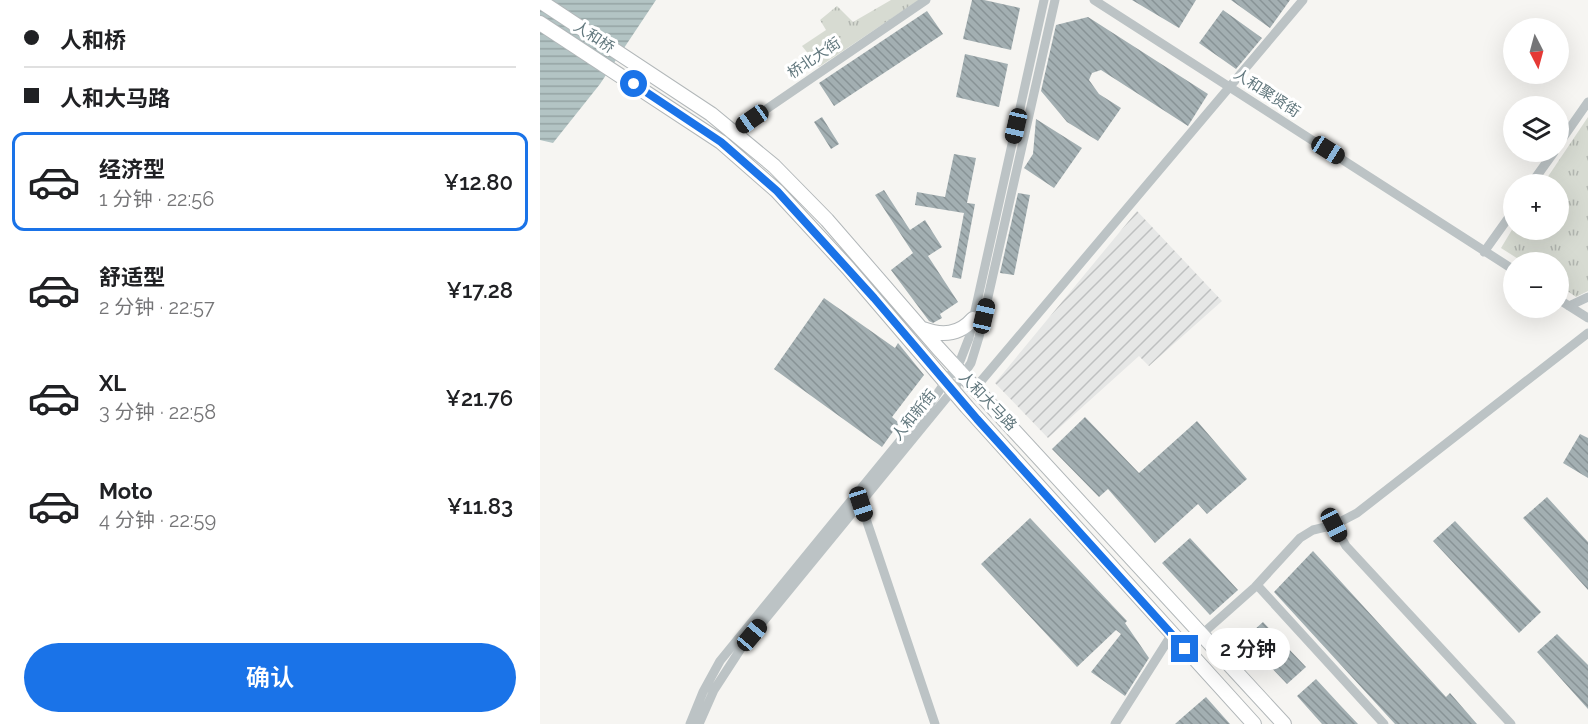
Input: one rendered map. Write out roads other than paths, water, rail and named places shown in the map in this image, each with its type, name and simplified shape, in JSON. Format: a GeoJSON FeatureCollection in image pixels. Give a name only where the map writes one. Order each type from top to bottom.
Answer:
{"type":"FeatureCollection","features":[{"type":"Feature","properties":{"kind":"highway","name":"人和桥"},"geometry":{"type":"LineString","coordinates":[[540,1],[678,93]]}},
{"type":"Feature","properties":{"kind":"highway","name":"人和桥"},"geometry":{"type":"LineString","coordinates":[[540,22],[671,109]]}},
{"type":"Feature","properties":{"kind":"highway","name":"人和大马路"},"geometry":{"type":"LineString","coordinates":[[678,93],[765,157],[809,201],[960,371],[1284,724]]}},
{"type":"Feature","properties":{"kind":"highway","name":"人和大马路"},"geometry":{"type":"LineString","coordinates":[[671,109],[721,142],[760,174],[795,210],[1031,479],[1254,724]]}},
{"type":"Feature","properties":{"kind":"highway"},"geometry":{"type":"LineString","coordinates":[[922,329],[945,334],[963,328],[973,320]]}},
{"type":"Feature","properties":{"kind":"highway"},"geometry":{"type":"LineString","coordinates":[[1031,479],[1047,464]]}},
{"type":"Feature","properties":{"kind":"street","name":"桥北大街"},"geometry":{"type":"LineString","coordinates":[[721,142],[926,0]]}},
{"type":"Feature","properties":{"kind":"street","name":"人和新街"},"geometry":{"type":"LineString","coordinates":[[960,371],[1044,0]]}},
{"type":"Feature","properties":{"kind":"street","name":"人和新街"},"geometry":{"type":"LineString","coordinates":[[699,724],[720,679],[740,650],[861,504],[960,371],[971,363],[979,337],[1055,0]]}},
{"type":"Feature","properties":{"kind":"street","name":"人和聚贤街"},"geometry":{"type":"LineString","coordinates":[[1094,0],[1503,263]]}},
{"type":"Feature","properties":{"kind":"street"},"geometry":{"type":"LineString","coordinates":[[976,387],[1303,0]]}},
{"type":"Feature","properties":{"kind":"street"},"geometry":{"type":"LineString","coordinates":[[1569,129],[1588,102]]}},
{"type":"Feature","properties":{"kind":"street"},"geometry":{"type":"LineString","coordinates":[[1484,252],[1503,225]]}},
{"type":"Feature","properties":{"kind":"street"},"geometry":{"type":"LineString","coordinates":[[1569,306],[1588,297]]}},
{"type":"Feature","properties":{"kind":"street"},"geometry":{"type":"LineString","coordinates":[[1569,306],[1588,318]]}},
{"type":"Feature","properties":{"kind":"street"},"geometry":{"type":"LineString","coordinates":[[1202,634],[1257,585],[1300,538],[1313,530],[1334,525],[1357,513],[1588,333]]}},
{"type":"Feature","properties":{"kind":"street","name":"人和新街"},"geometry":{"type":"LineString","coordinates":[[690,724],[703,692],[720,661],[919,417],[950,386]]}},
{"type":"Feature","properties":{"kind":"street"},"geometry":{"type":"LineString","coordinates":[[861,504],[935,724]]}},
{"type":"Feature","properties":{"kind":"street"},"geometry":{"type":"LineString","coordinates":[[1334,525],[1346,546],[1511,724]]}},
{"type":"Feature","properties":{"kind":"street"},"geometry":{"type":"LineString","coordinates":[[1257,585],[1384,724]]}},
{"type":"Feature","properties":{"kind":"street"},"geometry":{"type":"LineString","coordinates":[[1115,724],[1172,634]]}}]}
